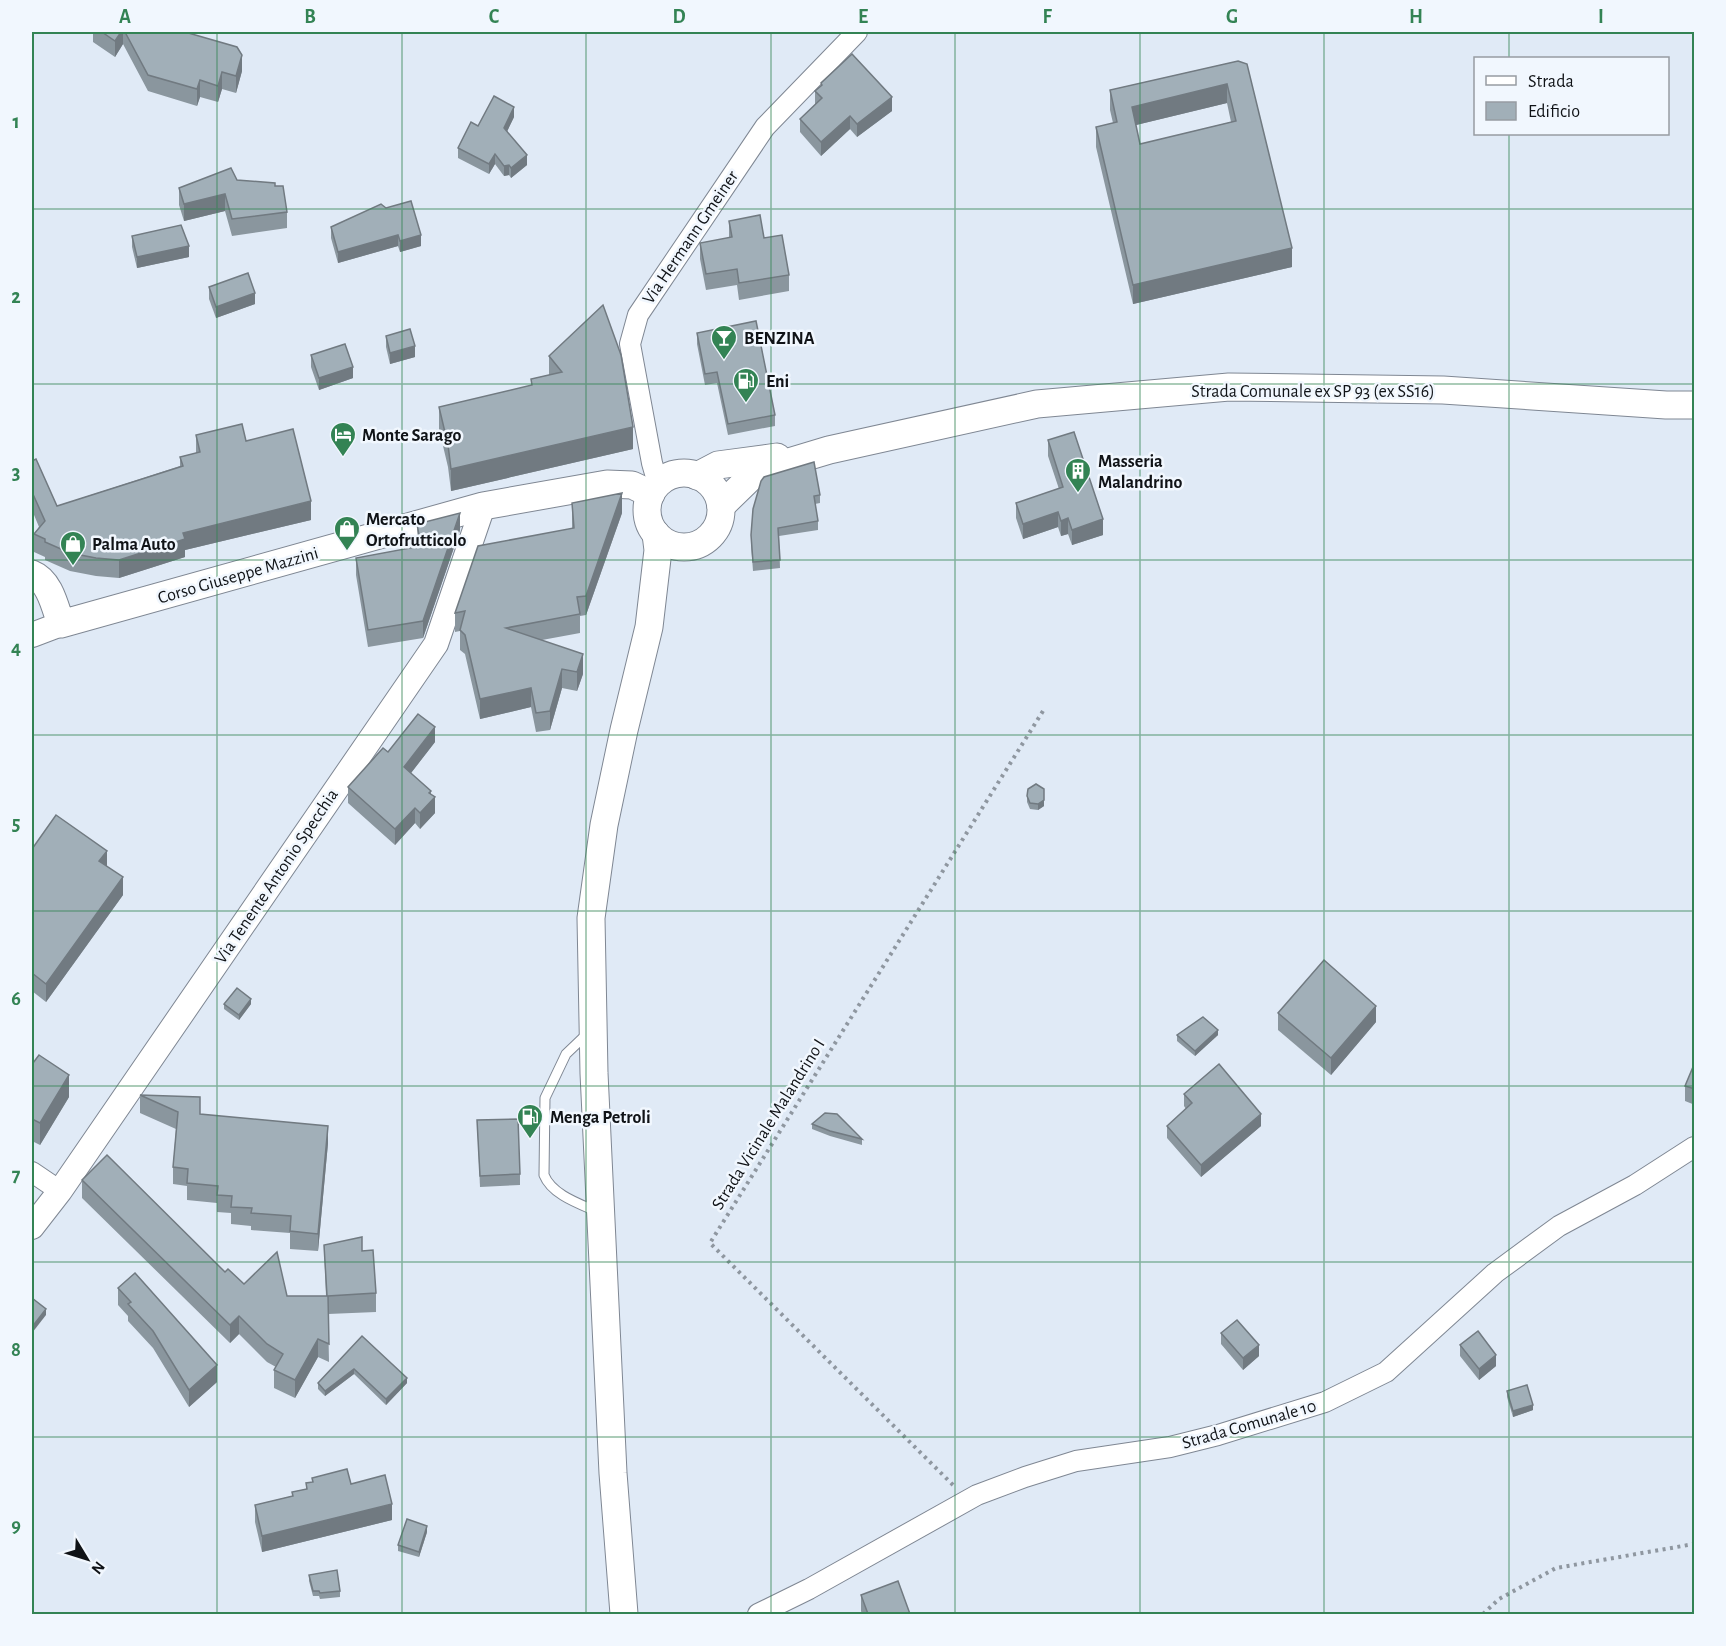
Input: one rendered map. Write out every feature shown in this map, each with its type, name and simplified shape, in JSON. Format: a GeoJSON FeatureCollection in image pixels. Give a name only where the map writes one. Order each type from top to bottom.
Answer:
{"type":"FeatureCollection","features":[{"type":"Feature","properties":{"kind":"main road","name":"Strada Comunale ex SP 93 (ex SS16)"},"geometry":{"type":"LineString","coordinates":[[721,506],[756,472],[829,450],[1037,404],[1229,387],[1443,390],[1695,405]]}},
{"type":"Feature","properties":{"kind":"main road","name":"Strada Comunale ex SP 93 (ex SS16)"},"geometry":{"type":"LineString","coordinates":[[697,476],[718,465],[829,450]]}},
{"type":"Feature","properties":{"kind":"main road"},"geometry":{"type":"LineString","coordinates":[[624,1614],[613,1473],[600,1213],[591,918],[602,837],[624,730],[649,627],[658,550],[653,506],[673,475],[681,473],[697,476],[711,485],[721,506],[721,516],[715,532],[702,543],[677,547],[662,540],[653,506]]}},
{"type":"Feature","properties":{"kind":"main road","name":"Corso Giuseppe Mazzini"},"geometry":{"type":"LineString","coordinates":[[61,624],[483,506],[586,487],[633,504],[653,506]]}},
{"type":"Feature","properties":{"kind":"main road"},"geometry":{"type":"LineString","coordinates":[[649,627],[671,578],[694,546]]}},
{"type":"Feature","properties":{"kind":"main road"},"geometry":{"type":"LineString","coordinates":[[32,574],[47,588],[61,624]]}},
{"type":"Feature","properties":{"kind":"street","name":"Via Hermann Gmeiner"},"geometry":{"type":"LineString","coordinates":[[653,506],[630,344],[638,315],[765,127],[857,32]]}},
{"type":"Feature","properties":{"kind":"street","name":"Via Tenente Antonio Specchia"},"geometry":{"type":"LineString","coordinates":[[32,1227],[60,1191],[436,644],[483,506]]}},
{"type":"Feature","properties":{"kind":"street","name":"Corso Giuseppe Mazzini"},"geometry":{"type":"LineString","coordinates":[[32,635],[61,624]]}},
{"type":"Feature","properties":{"kind":"street","name":"Strada Comunale 10"},"geometry":{"type":"LineString","coordinates":[[758,1614],[809,1589],[968,1500],[1024,1477],[1076,1461],[1170,1447],[1218,1435],[1325,1402],[1386,1372],[1495,1273],[1559,1226],[1635,1185],[1695,1147]]}},
{"type":"Feature","properties":{"kind":"street"},"geometry":{"type":"LineString","coordinates":[[32,1172],[60,1191]]}},
{"type":"Feature","properties":{"kind":"lane"},"geometry":{"type":"LineString","coordinates":[[593,1028],[566,1054],[545,1098],[544,1175],[547,1182],[571,1200],[600,1213]]}},
{"type":"Feature","properties":{"kind":"path","name":"Strada Vicinale Malandrino I"},"geometry":{"type":"LineString","coordinates":[[968,1500],[710,1243],[1043,711]]}},
{"type":"Feature","properties":{"kind":"path"},"geometry":{"type":"LineString","coordinates":[[1483,1614],[1499,1599],[1556,1568],[1695,1544]]}},
{"type":"Feature","properties":{"kind":"building"},"geometry":{"type":"Polygon","coordinates":[[[102,32],[121,32],[115,41],[102,32]]]}},
{"type":"Feature","properties":{"kind":"building"},"geometry":{"type":"Polygon","coordinates":[[[125,32],[185,32],[237,47],[242,55],[236,76],[222,72],[218,86],[200,80],[197,89],[148,75],[125,32]]]}},
{"type":"Feature","properties":{"kind":"building"},"geometry":{"type":"Polygon","coordinates":[[[852,54],[892,97],[857,124],[850,116],[821,142],[800,119],[822,98],[815,91],[822,85],[821,83],[852,54]]]}},
{"type":"Feature","properties":{"kind":"building"},"geometry":{"type":"Polygon","coordinates":[[[1238,61],[1247,64],[1292,248],[1133,285],[1096,127],[1117,122],[1110,90],[1238,61]],[[1227,84],[1132,107],[1140,144],[1236,121],[1227,84]]]}},
{"type":"Feature","properties":{"kind":"building"},"geometry":{"type":"Polygon","coordinates":[[[494,96],[514,107],[504,128],[527,155],[511,168],[509,165],[504,166],[495,154],[489,164],[458,148],[471,122],[478,126],[494,96]]]}},
{"type":"Feature","properties":{"kind":"building"},"geometry":{"type":"Polygon","coordinates":[[[231,168],[237,180],[275,183],[275,186],[283,186],[287,212],[232,219],[225,194],[184,204],[179,188],[231,168]]]}},
{"type":"Feature","properties":{"kind":"building"},"geometry":{"type":"Polygon","coordinates":[[[411,201],[421,235],[400,241],[398,235],[338,252],[331,227],[381,204],[386,208],[411,201]]]}},
{"type":"Feature","properties":{"kind":"building"},"geometry":{"type":"Polygon","coordinates":[[[760,215],[764,238],[782,235],[789,275],[739,283],[737,269],[706,274],[700,243],[732,237],[729,221],[760,215]]]}},
{"type":"Feature","properties":{"kind":"building"},"geometry":{"type":"Polygon","coordinates":[[[181,225],[189,246],[137,257],[132,236],[181,225]]]}},
{"type":"Feature","properties":{"kind":"building"},"geometry":{"type":"Polygon","coordinates":[[[248,273],[255,293],[216,307],[209,287],[248,273]]]}},
{"type":"Feature","properties":{"kind":"building"},"geometry":{"type":"Polygon","coordinates":[[[603,305],[621,355],[633,427],[451,469],[439,407],[532,385],[531,379],[562,372],[549,356],[603,305]]]}},
{"type":"Feature","properties":{"kind":"building"},"geometry":{"type":"Polygon","coordinates":[[[756,321],[775,415],[728,424],[717,372],[705,374],[697,333],[756,321]]]}},
{"type":"Feature","properties":{"kind":"building"},"geometry":{"type":"Polygon","coordinates":[[[410,329],[415,346],[390,353],[386,336],[410,329]]]}},
{"type":"Feature","properties":{"kind":"building"},"geometry":{"type":"Polygon","coordinates":[[[345,344],[353,367],[319,378],[311,355],[345,344]]]}},
{"type":"Feature","properties":{"kind":"building"},"geometry":{"type":"Polygon","coordinates":[[[242,424],[246,441],[293,429],[311,501],[183,533],[185,539],[119,560],[70,553],[45,542],[45,539],[34,534],[45,521],[32,492],[32,461],[36,459],[57,506],[183,466],[180,457],[200,452],[196,435],[242,424]]]}},
{"type":"Feature","properties":{"kind":"building"},"geometry":{"type":"Polygon","coordinates":[[[1074,432],[1103,519],[1072,530],[1068,518],[1061,521],[1058,512],[1023,524],[1016,503],[1063,487],[1048,440],[1074,432]]]}},
{"type":"Feature","properties":{"kind":"building"},"geometry":{"type":"Polygon","coordinates":[[[814,462],[820,495],[814,496],[818,521],[778,528],[780,560],[753,562],[751,535],[753,509],[761,481],[764,477],[814,462]]]}},
{"type":"Feature","properties":{"kind":"building"},"geometry":{"type":"Polygon","coordinates":[[[622,493],[586,596],[577,597],[580,614],[506,628],[583,654],[577,672],[562,669],[550,711],[536,713],[531,688],[480,699],[465,635],[460,630],[465,611],[455,613],[478,546],[574,528],[572,503],[622,493]]]}},
{"type":"Feature","properties":{"kind":"building"},"geometry":{"type":"Polygon","coordinates":[[[460,513],[423,621],[368,630],[356,558],[421,546],[417,524],[460,513]]]}},
{"type":"Feature","properties":{"kind":"building"},"geometry":{"type":"Polygon","coordinates":[[[418,714],[435,727],[404,767],[435,797],[420,813],[415,808],[395,829],[348,787],[383,748],[388,752],[418,714]]]}},
{"type":"Feature","properties":{"kind":"building"},"geometry":{"type":"Polygon","coordinates":[[[1036,784],[1044,789],[1044,800],[1038,804],[1030,803],[1027,796],[1028,789],[1036,784]]]}},
{"type":"Feature","properties":{"kind":"building"},"geometry":{"type":"Polygon","coordinates":[[[56,815],[107,851],[99,861],[123,877],[46,984],[32,973],[32,849],[56,815]]]}},
{"type":"Feature","properties":{"kind":"building"},"geometry":{"type":"Polygon","coordinates":[[[1324,960],[1376,1006],[1331,1058],[1278,1013],[1324,960]]]}},
{"type":"Feature","properties":{"kind":"building"},"geometry":{"type":"Polygon","coordinates":[[[237,988],[251,999],[239,1015],[224,1004],[237,988]]]}},
{"type":"Feature","properties":{"kind":"building"},"geometry":{"type":"Polygon","coordinates":[[[1203,1017],[1218,1030],[1195,1051],[1177,1035],[1203,1017]]]}},
{"type":"Feature","properties":{"kind":"building"},"geometry":{"type":"Polygon","coordinates":[[[39,1055],[69,1075],[40,1123],[32,1119],[32,1062],[39,1055]]]}},
{"type":"Feature","properties":{"kind":"building"},"geometry":{"type":"Polygon","coordinates":[[[1695,1062],[1695,1089],[1685,1086],[1695,1062]]]}},
{"type":"Feature","properties":{"kind":"building"},"geometry":{"type":"Polygon","coordinates":[[[1219,1064],[1261,1114],[1201,1165],[1167,1126],[1192,1103],[1184,1094],[1219,1064]]]}},
{"type":"Feature","properties":{"kind":"building"},"geometry":{"type":"Polygon","coordinates":[[[140,1095],[200,1097],[200,1114],[328,1126],[318,1234],[290,1231],[291,1216],[251,1213],[252,1208],[231,1207],[232,1196],[217,1195],[218,1186],[187,1183],[188,1169],[173,1167],[178,1112],[140,1095]]]}},
{"type":"Feature","properties":{"kind":"building"},"geometry":{"type":"Polygon","coordinates":[[[825,1113],[837,1114],[862,1139],[812,1124],[825,1113]]]}},
{"type":"Feature","properties":{"kind":"building"},"geometry":{"type":"Polygon","coordinates":[[[518,1119],[520,1174],[480,1176],[477,1120],[518,1119]]]}},
{"type":"Feature","properties":{"kind":"building"},"geometry":{"type":"Polygon","coordinates":[[[107,1155],[225,1272],[228,1269],[244,1284],[277,1252],[287,1296],[327,1296],[324,1245],[362,1237],[362,1251],[373,1250],[376,1293],[328,1296],[329,1344],[318,1339],[295,1380],[274,1370],[283,1354],[267,1344],[239,1316],[230,1325],[82,1180],[107,1155]]]}},
{"type":"Feature","properties":{"kind":"building"},"geometry":{"type":"Polygon","coordinates":[[[135,1273],[217,1365],[189,1390],[153,1331],[128,1304],[131,1302],[118,1288],[135,1273]]]}},
{"type":"Feature","properties":{"kind":"building"},"geometry":{"type":"Polygon","coordinates":[[[32,1298],[46,1309],[32,1327],[32,1298]]]}},
{"type":"Feature","properties":{"kind":"building"},"geometry":{"type":"Polygon","coordinates":[[[1237,1320],[1259,1345],[1243,1358],[1221,1333],[1237,1320]]]}},
{"type":"Feature","properties":{"kind":"building"},"geometry":{"type":"Polygon","coordinates":[[[1478,1331],[1496,1355],[1479,1369],[1460,1345],[1478,1331]]]}},
{"type":"Feature","properties":{"kind":"building"},"geometry":{"type":"Polygon","coordinates":[[[362,1336],[407,1378],[386,1399],[354,1369],[325,1391],[318,1383],[362,1336]]]}},
{"type":"Feature","properties":{"kind":"building"},"geometry":{"type":"Polygon","coordinates":[[[1527,1385],[1533,1405],[1513,1411],[1507,1391],[1527,1385]]]}},
{"type":"Feature","properties":{"kind":"building"},"geometry":{"type":"Polygon","coordinates":[[[347,1469],[351,1484],[385,1475],[392,1504],[262,1536],[255,1505],[293,1496],[292,1492],[307,1489],[306,1483],[313,1482],[312,1478],[347,1469]]]}},
{"type":"Feature","properties":{"kind":"building"},"geometry":{"type":"Polygon","coordinates":[[[407,1519],[427,1526],[419,1552],[398,1545],[407,1519]]]}},
{"type":"Feature","properties":{"kind":"building"},"geometry":{"type":"Polygon","coordinates":[[[337,1570],[340,1591],[320,1593],[313,1591],[309,1575],[337,1570]]]}},
{"type":"Feature","properties":{"kind":"building"},"geometry":{"type":"Polygon","coordinates":[[[898,1581],[910,1614],[868,1614],[861,1595],[898,1581]]]}},
{"type":"Feature","properties":{"kind":"place","name":"BENZINA"},"geometry":{"type":"Point","coordinates":[724,361]}},
{"type":"Feature","properties":{"kind":"place","name":"Eni"},"geometry":{"type":"Point","coordinates":[746,404]}},
{"type":"Feature","properties":{"kind":"place","name":"Monte Sarago"},"geometry":{"type":"Point","coordinates":[343,458]}},
{"type":"Feature","properties":{"kind":"place","name":"Masseria Malandrino"},"geometry":{"type":"Point","coordinates":[1078,494]}},
{"type":"Feature","properties":{"kind":"place","name":"Mercato Ortofrutticolo"},"geometry":{"type":"Point","coordinates":[347,552]}},
{"type":"Feature","properties":{"kind":"place","name":"Palma Auto"},"geometry":{"type":"Point","coordinates":[73,567]}},
{"type":"Feature","properties":{"kind":"place","name":"Menga Petroli"},"geometry":{"type":"Point","coordinates":[530,1140]}}]}
